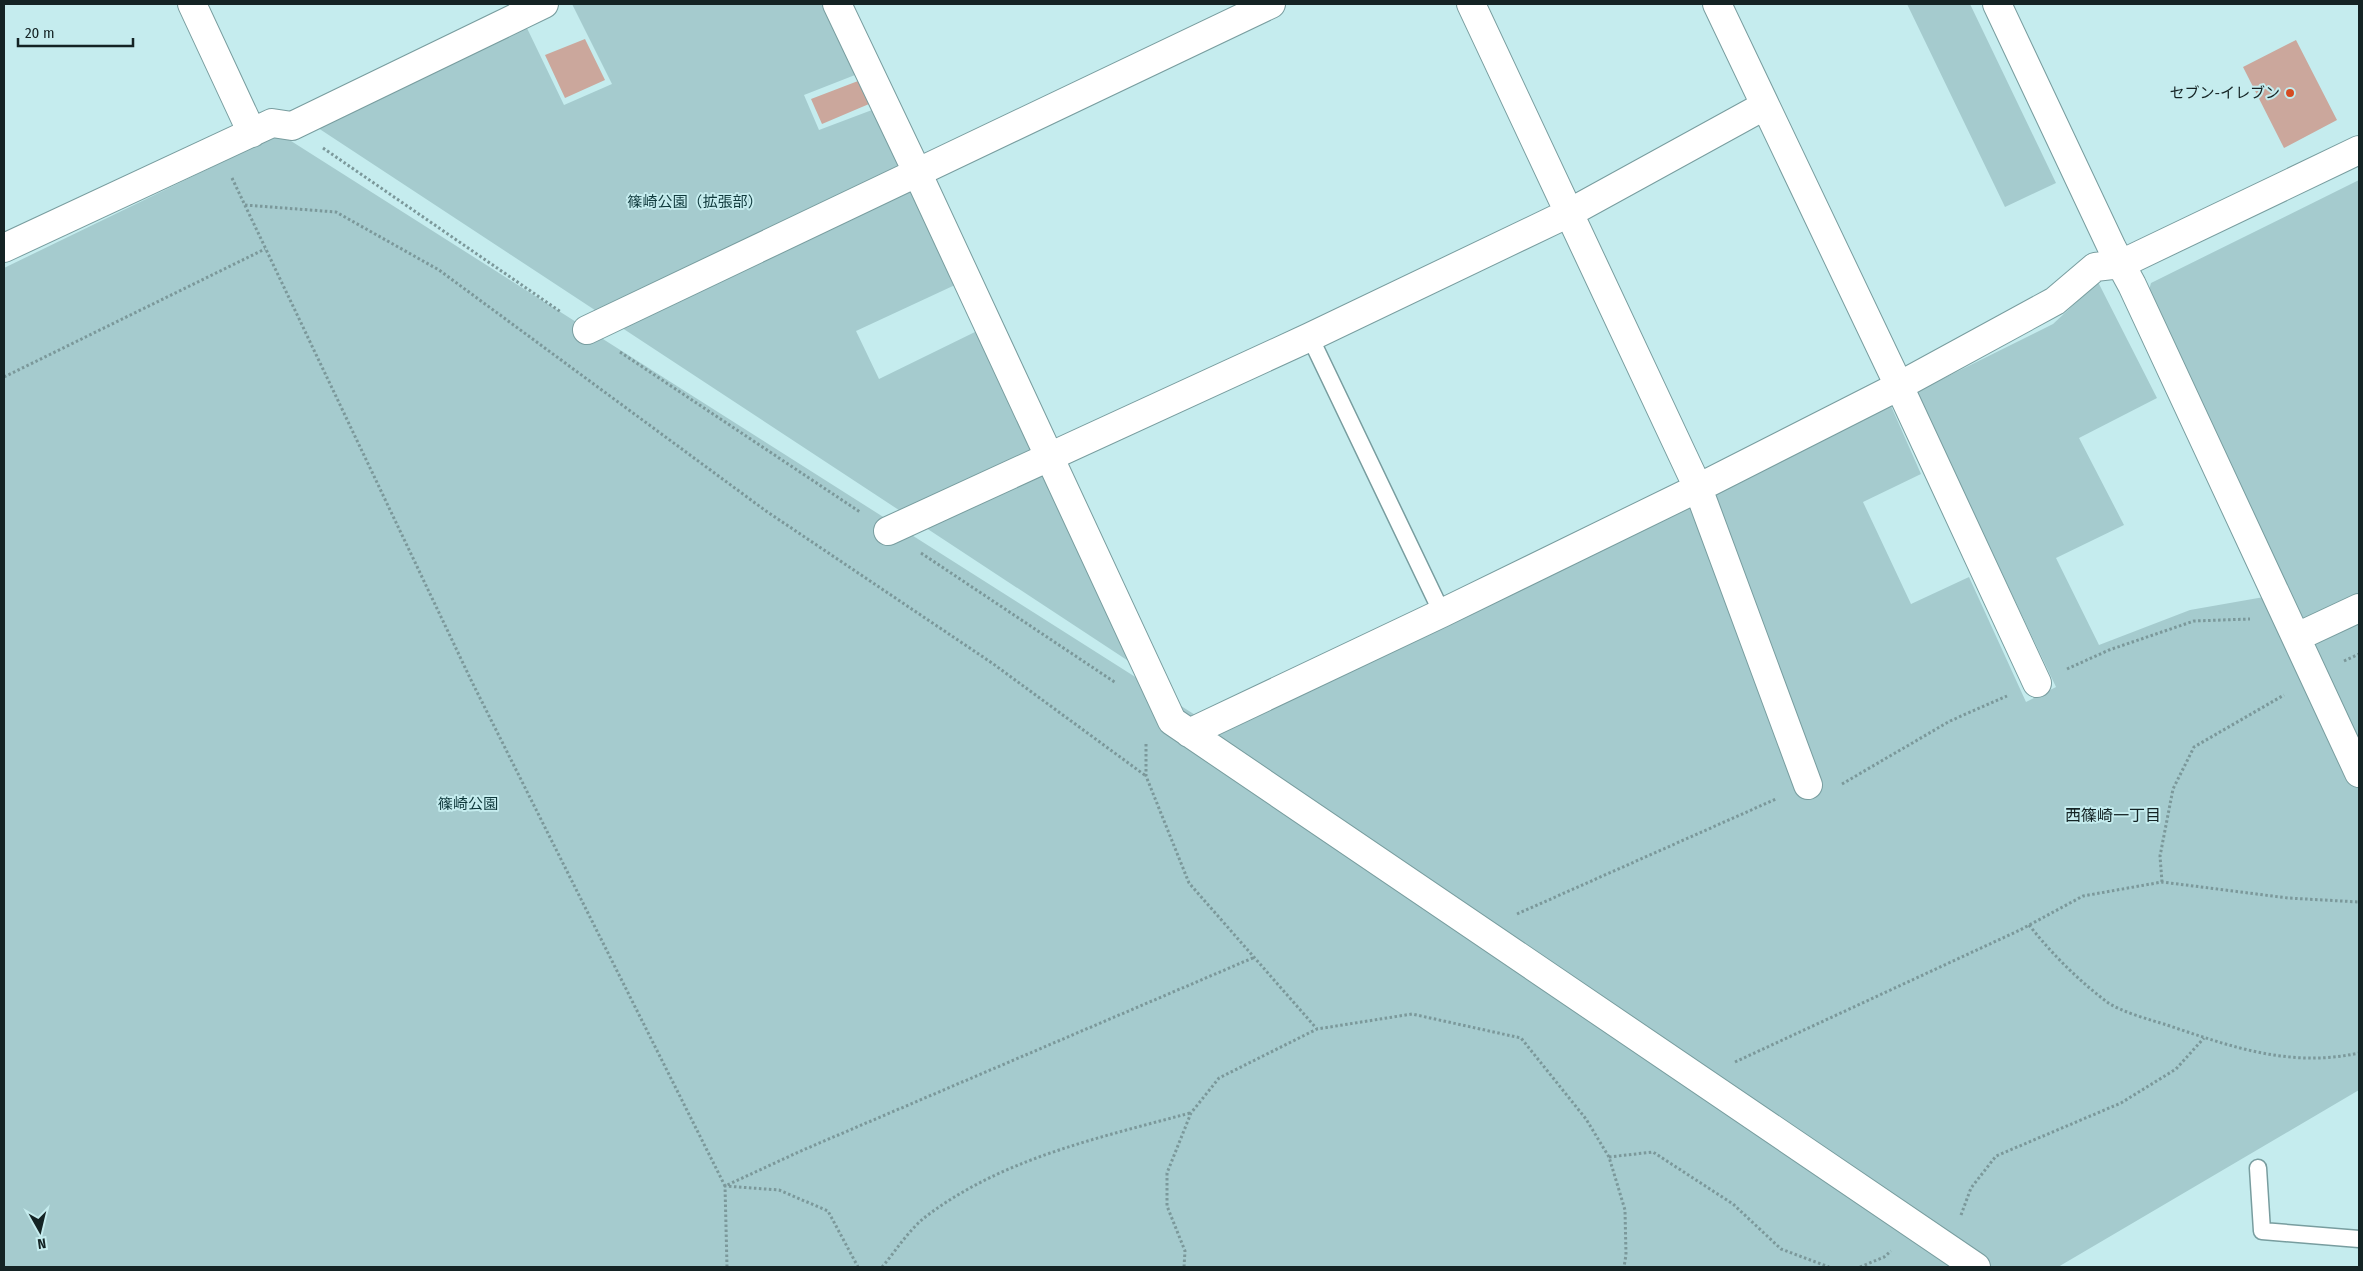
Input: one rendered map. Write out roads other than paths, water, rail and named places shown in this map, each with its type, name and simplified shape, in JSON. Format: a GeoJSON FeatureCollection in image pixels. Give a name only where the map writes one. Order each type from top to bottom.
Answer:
{"type":"FeatureCollection","features":[{"type":"Feature","properties":{"kind":"street"},"geometry":{"type":"LineString","coordinates":[[192,4],[252,133]]}},
{"type":"Feature","properties":{"kind":"street"},"geometry":{"type":"LineString","coordinates":[[4,248],[272,123],[292,126],[544,4]]}},
{"type":"Feature","properties":{"kind":"street"},"geometry":{"type":"LineString","coordinates":[[836,4],[917,172],[1172,721],[1976,1267]]}},
{"type":"Feature","properties":{"kind":"street"},"geometry":{"type":"LineString","coordinates":[[587,330],[1271,4]]}},
{"type":"Feature","properties":{"kind":"street"},"geometry":{"type":"LineString","coordinates":[[1471,4],[1571,212],[1698,488],[1808,785]]}},
{"type":"Feature","properties":{"kind":"street"},"geometry":{"type":"LineString","coordinates":[[1717,4],[1899,386],[2037,683]]}},
{"type":"Feature","properties":{"kind":"street"},"geometry":{"type":"LineString","coordinates":[[1997,4],[2316,677],[2359,773]]}},
{"type":"Feature","properties":{"kind":"street"},"geometry":{"type":"LineString","coordinates":[[888,531],[1310,337],[1571,212],[1764,106]]}},
{"type":"Feature","properties":{"kind":"street"},"geometry":{"type":"LineString","coordinates":[[1189,733],[1442,613],[1698,488],[1899,386],[2055,301],[2095,267],[2121,264],[2359,150]]}},
{"type":"Feature","properties":{"kind":"street"},"geometry":{"type":"LineString","coordinates":[[2292,627],[2359,608]]}},
{"type":"Feature","properties":{"kind":"lane"},"geometry":{"type":"LineString","coordinates":[[1310,337],[1442,613]]}},
{"type":"Feature","properties":{"kind":"lane"},"geometry":{"type":"LineString","coordinates":[[2258,1168],[2262,1231],[2359,1239]]}},
{"type":"Feature","properties":{"kind":"place","name":"セブン-イレブン"},"geometry":{"type":"Point","coordinates":[2290,93]}},
{"type":"Feature","properties":{"kind":"district","name":"西篠崎一丁目"},"geometry":{"type":"Point","coordinates":[2113,815]}},
{"type":"Feature","properties":{"kind":"park label","name":"篠崎公園（拡張部）"},"geometry":{"type":"Point","coordinates":[695,202]}},
{"type":"Feature","properties":{"kind":"park label","name":"篠崎公園"},"geometry":{"type":"Point","coordinates":[468,804]}}]}
